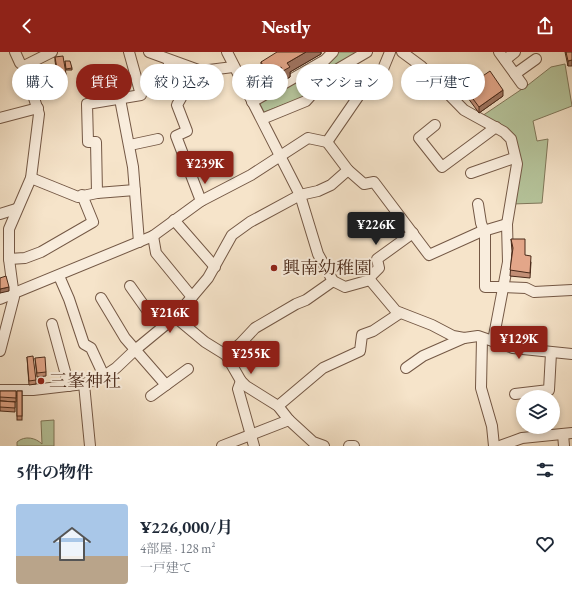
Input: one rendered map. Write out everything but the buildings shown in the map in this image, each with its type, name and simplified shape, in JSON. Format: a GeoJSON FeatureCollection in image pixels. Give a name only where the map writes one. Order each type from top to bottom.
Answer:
{"type":"FeatureCollection","features":[{"type":"Feature","properties":{"kind":"street"},"geometry":{"type":"LineString","coordinates":[[15,52],[21,64]]}},
{"type":"Feature","properties":{"kind":"street"},"geometry":{"type":"LineString","coordinates":[[28,64],[52,52]]}},
{"type":"Feature","properties":{"kind":"street"},"geometry":{"type":"LineString","coordinates":[[129,52],[141,95],[132,97]]}},
{"type":"Feature","properties":{"kind":"street"},"geometry":{"type":"LineString","coordinates":[[149,52],[201,71],[232,67]]}},
{"type":"Feature","properties":{"kind":"street"},"geometry":{"type":"LineString","coordinates":[[226,52],[232,65]]}},
{"type":"Feature","properties":{"kind":"street"},"geometry":{"type":"LineString","coordinates":[[333,52],[325,60],[252,102],[300,195],[318,254],[333,281],[345,287],[370,280]]}},
{"type":"Feature","properties":{"kind":"street"},"geometry":{"type":"LineString","coordinates":[[262,119],[306,101],[331,73],[367,52]]}},
{"type":"Feature","properties":{"kind":"street"},"geometry":{"type":"LineString","coordinates":[[327,142],[362,91],[384,69],[390,52]]}},
{"type":"Feature","properties":{"kind":"street"},"geometry":{"type":"LineString","coordinates":[[402,52],[421,66],[464,110],[496,127],[511,139],[514,158],[517,164],[509,204],[507,224],[508,262],[493,341]]}},
{"type":"Feature","properties":{"kind":"street"},"geometry":{"type":"LineString","coordinates":[[515,52],[502,56],[522,84]]}},
{"type":"Feature","properties":{"kind":"street"},"geometry":{"type":"LineString","coordinates":[[515,74],[536,59]]}},
{"type":"Feature","properties":{"kind":"street"},"geometry":{"type":"LineString","coordinates":[[168,60],[181,98],[177,105],[187,131],[176,136],[201,201]]}},
{"type":"Feature","properties":{"kind":"street"},"geometry":{"type":"LineString","coordinates":[[0,351],[14,295],[9,259],[4,243],[16,209],[31,178],[40,114],[35,100]]}},
{"type":"Feature","properties":{"kind":"street"},"geometry":{"type":"LineString","coordinates":[[97,193],[96,142],[88,142],[87,104],[113,100]]}},
{"type":"Feature","properties":{"kind":"street"},"geometry":{"type":"LineString","coordinates":[[120,100],[130,146],[139,242]]}},
{"type":"Feature","properties":{"kind":"street"},"geometry":{"type":"LineString","coordinates":[[0,118],[38,108]]}},
{"type":"Feature","properties":{"kind":"street"},"geometry":{"type":"LineString","coordinates":[[435,125],[419,138],[442,167],[496,127]]}},
{"type":"Feature","properties":{"kind":"street"},"geometry":{"type":"LineString","coordinates":[[0,299],[14,295],[153,236],[201,201],[251,175],[308,138],[327,142],[348,170],[364,184],[374,182],[429,256],[484,231],[507,224]]}},
{"type":"Feature","properties":{"kind":"street"},"geometry":{"type":"LineString","coordinates":[[130,146],[158,139]]}},
{"type":"Feature","properties":{"kind":"street"},"geometry":{"type":"LineString","coordinates":[[471,173],[514,158]]}},
{"type":"Feature","properties":{"kind":"street"},"geometry":{"type":"LineString","coordinates":[[0,390],[33,390],[84,384],[104,376],[116,368],[163,325],[175,317],[208,278],[232,235],[250,222],[300,195],[318,191],[332,185],[348,170]]}},
{"type":"Feature","properties":{"kind":"street"},"geometry":{"type":"LineString","coordinates":[[31,178],[78,197],[97,193],[135,190]]}},
{"type":"Feature","properties":{"kind":"street"},"geometry":{"type":"LineString","coordinates":[[9,259],[25,258],[41,252],[93,222],[82,195]]}},
{"type":"Feature","properties":{"kind":"street"},"geometry":{"type":"LineString","coordinates":[[478,204],[485,234],[485,287],[504,286],[526,288],[534,292],[572,290]]}},
{"type":"Feature","properties":{"kind":"street"},"geometry":{"type":"LineString","coordinates":[[0,214],[16,209]]}},
{"type":"Feature","properties":{"kind":"street"},"geometry":{"type":"LineString","coordinates":[[174,220],[215,267]]}},
{"type":"Feature","properties":{"kind":"street"},"geometry":{"type":"LineString","coordinates":[[370,280],[371,276],[379,268],[377,259],[413,233]]}},
{"type":"Feature","properties":{"kind":"street"},"geometry":{"type":"LineString","coordinates":[[153,236],[156,253],[192,297]]}},
{"type":"Feature","properties":{"kind":"street"},"geometry":{"type":"LineString","coordinates":[[59,276],[69,299],[84,344],[91,348],[104,376]]}},
{"type":"Feature","properties":{"kind":"street"},"geometry":{"type":"LineString","coordinates":[[370,280],[396,311],[432,324],[453,336],[464,338]]}},
{"type":"Feature","properties":{"kind":"street"},"geometry":{"type":"LineString","coordinates":[[226,355],[240,344],[255,328],[296,304],[306,300],[333,281]]}},
{"type":"Feature","properties":{"kind":"street"},"geometry":{"type":"LineString","coordinates":[[130,286],[147,310],[163,325]]}},
{"type":"Feature","properties":{"kind":"street"},"geometry":{"type":"LineString","coordinates":[[101,298],[125,338],[166,385]]}},
{"type":"Feature","properties":{"kind":"street"},"geometry":{"type":"LineString","coordinates":[[278,406],[323,368],[360,351],[362,336],[373,331],[400,313]]}},
{"type":"Feature","properties":{"kind":"street"},"geometry":{"type":"LineString","coordinates":[[175,317],[205,342],[226,355],[240,381],[278,406],[310,442],[324,446]]}},
{"type":"Feature","properties":{"kind":"street"},"geometry":{"type":"LineString","coordinates":[[52,324],[69,386]]}},
{"type":"Feature","properties":{"kind":"street"},"geometry":{"type":"LineString","coordinates":[[406,368],[423,356],[464,338],[478,336],[513,348],[572,354]]}},
{"type":"Feature","properties":{"kind":"street"},"geometry":{"type":"LineString","coordinates":[[482,338],[481,388],[492,426],[494,446]]}},
{"type":"Feature","properties":{"kind":"street"},"geometry":{"type":"LineString","coordinates":[[549,390],[552,353]]}},
{"type":"Feature","properties":{"kind":"street"},"geometry":{"type":"LineString","coordinates":[[152,396],[188,369]]}},
{"type":"Feature","properties":{"kind":"street"},"geometry":{"type":"LineString","coordinates":[[240,381],[238,389],[254,446]]}},
{"type":"Feature","properties":{"kind":"street"},"geometry":{"type":"LineString","coordinates":[[84,384],[90,446]]}},
{"type":"Feature","properties":{"kind":"street"},"geometry":{"type":"LineString","coordinates":[[222,446],[289,420]]}},
{"type":"Feature","properties":{"kind":"street"},"geometry":{"type":"LineString","coordinates":[[564,446],[567,433]]}},
{"type":"Feature","properties":{"kind":"street"},"geometry":{"type":"LineString","coordinates":[[500,446],[537,434]]}},
{"type":"Feature","properties":{"kind":"street"},"geometry":{"type":"LineString","coordinates":[[349,446],[354,446]]}},
{"type":"Feature","properties":{"kind":"green space"},"geometry":{"type":"Polygon","coordinates":[[[339,52],[360,52],[345,64],[325,64],[339,52]]]}},
{"type":"Feature","properties":{"kind":"green space"},"geometry":{"type":"Polygon","coordinates":[[[565,64],[572,106],[533,121],[537,141],[548,139],[542,203],[512,204],[513,137],[482,116],[528,85],[551,67],[565,64]]]}},
{"type":"Feature","properties":{"kind":"green space"},"geometry":{"type":"Polygon","coordinates":[[[296,81],[296,100],[264,112],[259,102],[262,100],[288,100],[288,85],[296,81]]]}},
{"type":"Feature","properties":{"kind":"green space"},"geometry":{"type":"Polygon","coordinates":[[[54,420],[54,446],[17,446],[17,442],[27,438],[37,440],[42,444],[41,421],[54,420]]]}},
{"type":"Feature","properties":{"kind":"place","name":"興南幼稚園"},"geometry":{"type":"Point","coordinates":[274,268]}},
{"type":"Feature","properties":{"kind":"place","name":"三峯神社"},"geometry":{"type":"Point","coordinates":[41,381]}}]}
